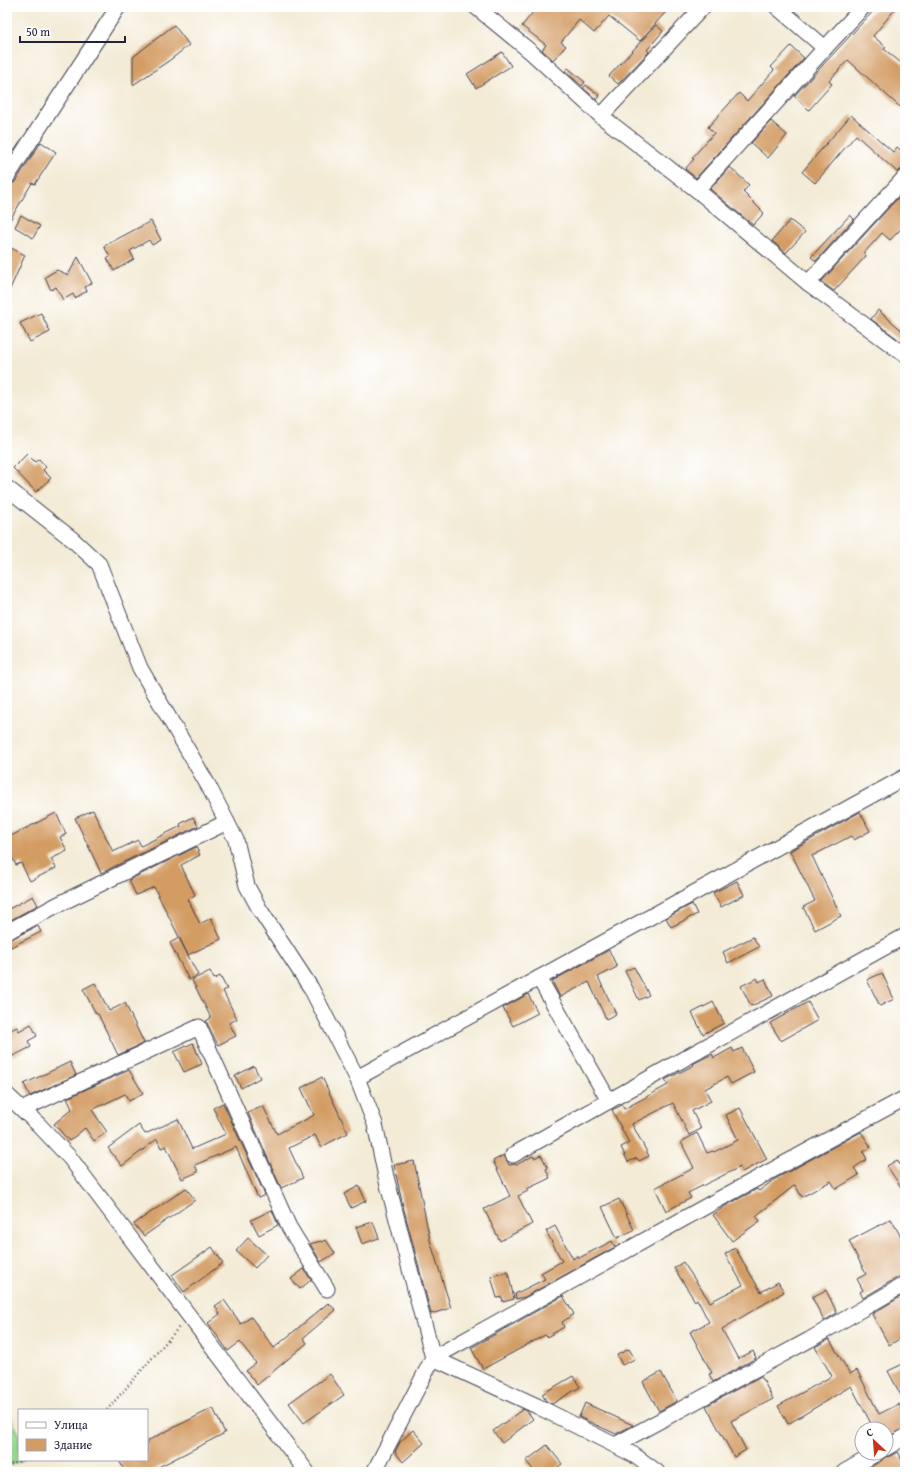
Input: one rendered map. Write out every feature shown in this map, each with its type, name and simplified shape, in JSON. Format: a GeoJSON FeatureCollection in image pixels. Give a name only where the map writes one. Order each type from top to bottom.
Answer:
{"type":"FeatureCollection","features":[{"type":"Feature","properties":{"kind":"street"},"geometry":{"type":"LineString","coordinates":[[7,177],[118,7]]}},
{"type":"Feature","properties":{"kind":"street"},"geometry":{"type":"LineString","coordinates":[[476,7],[530,52],[601,116],[697,190],[808,283],[905,355]]}},
{"type":"Feature","properties":{"kind":"street"},"geometry":{"type":"LineString","coordinates":[[601,116],[703,7]]}},
{"type":"Feature","properties":{"kind":"street"},"geometry":{"type":"LineString","coordinates":[[776,7],[825,48]]}},
{"type":"Feature","properties":{"kind":"street"},"geometry":{"type":"LineString","coordinates":[[697,190],[863,7]]}},
{"type":"Feature","properties":{"kind":"street"},"geometry":{"type":"LineString","coordinates":[[808,283],[905,177]]}},
{"type":"Feature","properties":{"kind":"street"},"geometry":{"type":"LineString","coordinates":[[7,488],[72,539],[99,564],[140,668],[208,785],[236,840],[247,886],[260,910],[310,988],[357,1078],[375,1124],[386,1177],[433,1358]]}},
{"type":"Feature","properties":{"kind":"street"},"geometry":{"type":"LineString","coordinates":[[357,1078],[905,777]]}},
{"type":"Feature","properties":{"kind":"street"},"geometry":{"type":"LineString","coordinates":[[7,932],[55,906],[227,822]]}},
{"type":"Feature","properties":{"kind":"street"},"geometry":{"type":"LineString","coordinates":[[513,1155],[905,936]]}},
{"type":"Feature","properties":{"kind":"street"},"geometry":{"type":"LineString","coordinates":[[539,978],[609,1101]]}},
{"type":"Feature","properties":{"kind":"street"},"geometry":{"type":"LineString","coordinates":[[23,1109],[199,1027],[289,1227],[327,1289]]}},
{"type":"Feature","properties":{"kind":"street"},"geometry":{"type":"LineString","coordinates":[[7,1095],[23,1109],[70,1158],[307,1472]]}},
{"type":"Feature","properties":{"kind":"street"},"geometry":{"type":"LineString","coordinates":[[374,1472],[433,1358],[905,1098]]}},
{"type":"Feature","properties":{"kind":"street"},"geometry":{"type":"LineString","coordinates":[[615,1445],[809,1340],[905,1284]]}},
{"type":"Feature","properties":{"kind":"street"},"geometry":{"type":"LineString","coordinates":[[433,1358],[537,1406],[615,1445],[634,1455],[657,1472]]}},
{"type":"Feature","properties":{"kind":"street"},"geometry":{"type":"LineString","coordinates":[[894,1443],[905,1437]]}},
{"type":"Feature","properties":{"kind":"street"},"geometry":{"type":"LineString","coordinates":[[844,1472],[863,1461]]}},
{"type":"Feature","properties":{"kind":"path"},"geometry":{"type":"LineString","coordinates":[[108,1409],[189,1316]]}},
{"type":"Feature","properties":{"kind":"path"},"geometry":{"type":"LineString","coordinates":[[7,1466],[20,1461]]}},
{"type":"Feature","properties":{"kind":"green space"},"geometry":{"type":"Polygon","coordinates":[[[7,1410],[18,1432],[18,1461],[20,1461],[7,1466],[7,1410]]]}},
{"type":"Feature","properties":{"kind":"building"},"geometry":{"type":"Polygon","coordinates":[[[537,7],[670,7],[640,41],[609,16],[594,33],[579,20],[561,42],[566,46],[553,60],[542,50],[546,45],[522,26],[537,7]]]}},
{"type":"Feature","properties":{"kind":"building"},"geometry":{"type":"Polygon","coordinates":[[[877,7],[897,7],[873,36],[886,47],[884,49],[905,66],[905,101],[900,107],[848,60],[829,81],[832,84],[809,110],[794,96],[877,7]]]}},
{"type":"Feature","properties":{"kind":"building"},"geometry":{"type":"Polygon","coordinates":[[[174,25],[189,45],[133,85],[133,57],[174,25]]]}},
{"type":"Feature","properties":{"kind":"building"},"geometry":{"type":"Polygon","coordinates":[[[656,25],[663,31],[647,50],[649,52],[618,84],[609,76],[656,25]]]}},
{"type":"Feature","properties":{"kind":"building"},"geometry":{"type":"Polygon","coordinates":[[[791,46],[804,58],[696,178],[685,169],[694,159],[692,158],[714,133],[708,127],[739,93],[747,101],[774,70],[771,67],[791,46]]]}},
{"type":"Feature","properties":{"kind":"building"},"geometry":{"type":"Polygon","coordinates":[[[502,52],[511,66],[476,88],[467,74],[502,52]]]}},
{"type":"Feature","properties":{"kind":"building"},"geometry":{"type":"Polygon","coordinates":[[[568,68],[585,82],[582,86],[565,71],[568,68]]]}},
{"type":"Feature","properties":{"kind":"building"},"geometry":{"type":"Polygon","coordinates":[[[586,85],[600,96],[597,100],[583,88],[586,85]]]}},
{"type":"Feature","properties":{"kind":"building"},"geometry":{"type":"Polygon","coordinates":[[[851,115],[893,152],[897,147],[905,154],[905,168],[897,172],[856,135],[815,183],[802,172],[851,115]]]}},
{"type":"Feature","properties":{"kind":"building"},"geometry":{"type":"Polygon","coordinates":[[[771,121],[787,135],[768,158],[751,143],[771,121]]]}},
{"type":"Feature","properties":{"kind":"building"},"geometry":{"type":"Polygon","coordinates":[[[41,142],[56,152],[35,184],[32,183],[7,225],[7,190],[10,185],[15,182],[41,142]]]}},
{"type":"Feature","properties":{"kind":"building"},"geometry":{"type":"Polygon","coordinates":[[[730,167],[749,185],[743,192],[764,213],[753,225],[710,189],[730,167]]]}},
{"type":"Feature","properties":{"kind":"building"},"geometry":{"type":"Polygon","coordinates":[[[905,190],[905,225],[890,240],[882,233],[864,253],[866,256],[834,291],[821,282],[905,190]]]}},
{"type":"Feature","properties":{"kind":"building"},"geometry":{"type":"Polygon","coordinates":[[[21,215],[40,226],[33,238],[15,227],[21,215]]]}},
{"type":"Feature","properties":{"kind":"building"},"geometry":{"type":"Polygon","coordinates":[[[850,215],[854,219],[816,261],[811,257],[850,215]]]}},
{"type":"Feature","properties":{"kind":"building"},"geometry":{"type":"Polygon","coordinates":[[[790,220],[805,232],[786,253],[772,241],[790,220]]]}},
{"type":"Feature","properties":{"kind":"building"},"geometry":{"type":"Polygon","coordinates":[[[151,221],[161,240],[152,245],[149,240],[130,251],[134,259],[114,271],[107,258],[110,257],[104,246],[151,221]]]}},
{"type":"Feature","properties":{"kind":"building"},"geometry":{"type":"Polygon","coordinates":[[[7,246],[25,255],[7,296],[7,246]]]}},
{"type":"Feature","properties":{"kind":"building"},"geometry":{"type":"Polygon","coordinates":[[[78,257],[92,283],[85,287],[87,291],[75,298],[73,294],[63,300],[56,287],[51,290],[45,277],[57,270],[68,275],[78,257]]]}},
{"type":"Feature","properties":{"kind":"building"},"geometry":{"type":"Polygon","coordinates":[[[878,310],[905,333],[905,340],[903,343],[871,319],[878,310]]]}},
{"type":"Feature","properties":{"kind":"building"},"geometry":{"type":"Polygon","coordinates":[[[41,313],[50,332],[30,342],[20,323],[41,313]]]}},
{"type":"Feature","properties":{"kind":"building"},"geometry":{"type":"Polygon","coordinates":[[[27,454],[35,462],[39,459],[46,467],[43,470],[51,478],[36,492],[13,468],[27,454]]]}},
{"type":"Feature","properties":{"kind":"building"},"geometry":{"type":"Polygon","coordinates":[[[93,810],[113,852],[138,840],[141,846],[181,826],[180,824],[193,817],[198,826],[101,873],[75,818],[93,810]]]}},
{"type":"Feature","properties":{"kind":"building"},"geometry":{"type":"Polygon","coordinates":[[[860,812],[870,831],[854,840],[851,836],[812,856],[841,916],[815,930],[803,907],[815,901],[790,851],[860,812]]]}},
{"type":"Feature","properties":{"kind":"building"},"geometry":{"type":"Polygon","coordinates":[[[56,813],[66,834],[60,837],[67,851],[51,859],[56,868],[30,881],[21,863],[16,865],[7,847],[7,838],[56,813]]]}},
{"type":"Feature","properties":{"kind":"building"},"geometry":{"type":"Polygon","coordinates":[[[196,847],[200,855],[181,865],[195,895],[188,899],[200,924],[211,918],[221,939],[188,955],[154,887],[136,895],[129,880],[196,847]]]}},
{"type":"Feature","properties":{"kind":"building"},"geometry":{"type":"Polygon","coordinates":[[[737,881],[744,895],[721,907],[713,893],[737,881]]]}},
{"type":"Feature","properties":{"kind":"building"},"geometry":{"type":"Polygon","coordinates":[[[33,896],[38,905],[7,922],[7,910],[33,896]]]}},
{"type":"Feature","properties":{"kind":"building"},"geometry":{"type":"Polygon","coordinates":[[[692,904],[697,914],[671,927],[666,918],[692,904]]]}},
{"type":"Feature","properties":{"kind":"building"},"geometry":{"type":"Polygon","coordinates":[[[38,926],[41,932],[7,949],[7,941],[38,926]]]}},
{"type":"Feature","properties":{"kind":"building"},"geometry":{"type":"Polygon","coordinates":[[[753,937],[759,947],[728,963],[723,952],[753,937]]]}},
{"type":"Feature","properties":{"kind":"building"},"geometry":{"type":"Polygon","coordinates":[[[179,938],[198,975],[189,980],[170,943],[179,938]]]}},
{"type":"Feature","properties":{"kind":"building"},"geometry":{"type":"Polygon","coordinates":[[[609,950],[617,967],[598,977],[616,1014],[606,1019],[589,982],[560,997],[552,981],[609,950]]]}},
{"type":"Feature","properties":{"kind":"building"},"geometry":{"type":"Polygon","coordinates":[[[634,967],[649,995],[639,1000],[625,971],[634,967]]]}},
{"type":"Feature","properties":{"kind":"building"},"geometry":{"type":"Polygon","coordinates":[[[210,971],[214,979],[220,976],[227,989],[223,991],[237,1019],[229,1023],[236,1036],[218,1045],[206,1021],[211,1018],[192,980],[210,971]]]}},
{"type":"Feature","properties":{"kind":"building"},"geometry":{"type":"Polygon","coordinates":[[[882,973],[894,999],[880,1006],[867,980],[882,973]]]}},
{"type":"Feature","properties":{"kind":"building"},"geometry":{"type":"Polygon","coordinates":[[[757,978],[759,982],[765,979],[773,996],[751,1006],[741,986],[757,978]]]}},
{"type":"Feature","properties":{"kind":"building"},"geometry":{"type":"Polygon","coordinates":[[[95,983],[109,1011],[125,1003],[144,1043],[118,1055],[98,1014],[96,1014],[83,989],[95,983]]]}},
{"type":"Feature","properties":{"kind":"building"},"geometry":{"type":"Polygon","coordinates":[[[528,994],[538,1013],[513,1026],[503,1008],[528,994]]]}},
{"type":"Feature","properties":{"kind":"building"},"geometry":{"type":"Polygon","coordinates":[[[713,1002],[724,1023],[703,1034],[692,1013],[713,1002]]]}},
{"type":"Feature","properties":{"kind":"building"},"geometry":{"type":"Polygon","coordinates":[[[808,1002],[818,1020],[781,1041],[770,1023],[808,1002]]]}},
{"type":"Feature","properties":{"kind":"building"},"geometry":{"type":"Polygon","coordinates":[[[31,1024],[37,1036],[28,1041],[31,1047],[13,1056],[11,1052],[7,1054],[7,1032],[17,1027],[19,1031],[31,1024]]]}},
{"type":"Feature","properties":{"kind":"building"},"geometry":{"type":"Polygon","coordinates":[[[193,1043],[202,1064],[184,1072],[174,1052],[193,1043]]]}},
{"type":"Feature","properties":{"kind":"building"},"geometry":{"type":"Polygon","coordinates":[[[732,1048],[734,1052],[742,1048],[754,1072],[731,1084],[727,1077],[705,1089],[711,1101],[692,1111],[701,1129],[689,1135],[673,1103],[632,1124],[649,1156],[639,1161],[637,1158],[628,1162],[621,1147],[629,1143],[612,1110],[622,1105],[624,1109],[668,1085],[665,1080],[694,1065],[693,1064],[712,1054],[714,1058],[732,1048]]]}},
{"type":"Feature","properties":{"kind":"building"},"geometry":{"type":"Polygon","coordinates":[[[70,1062],[76,1075],[30,1096],[24,1084],[70,1062]]]}},
{"type":"Feature","properties":{"kind":"building"},"geometry":{"type":"Polygon","coordinates":[[[254,1066],[260,1078],[241,1088],[235,1076],[254,1066]]]}},
{"type":"Feature","properties":{"kind":"building"},"geometry":{"type":"Polygon","coordinates":[[[129,1070],[143,1093],[129,1101],[125,1094],[92,1110],[107,1132],[94,1141],[85,1128],[69,1141],[54,1124],[72,1109],[67,1098],[129,1070]]]}},
{"type":"Feature","properties":{"kind":"building"},"geometry":{"type":"Polygon","coordinates":[[[322,1077],[348,1133],[321,1147],[315,1135],[289,1148],[303,1178],[281,1188],[248,1113],[263,1106],[277,1134],[314,1115],[301,1088],[322,1077]]]}},
{"type":"Feature","properties":{"kind":"building"},"geometry":{"type":"Polygon","coordinates":[[[223,1103],[265,1195],[258,1198],[236,1147],[195,1165],[198,1172],[182,1179],[166,1146],[161,1148],[157,1139],[122,1166],[108,1148],[139,1125],[145,1134],[178,1119],[192,1149],[226,1134],[213,1108],[223,1103]]]}},
{"type":"Feature","properties":{"kind":"building"},"geometry":{"type":"Polygon","coordinates":[[[740,1108],[767,1159],[742,1172],[740,1167],[688,1193],[691,1198],[666,1211],[655,1188],[694,1168],[681,1142],[697,1133],[707,1153],[714,1152],[738,1140],[726,1115],[740,1108]]]}},
{"type":"Feature","properties":{"kind":"building"},"geometry":{"type":"Polygon","coordinates":[[[861,1132],[871,1147],[863,1152],[867,1159],[854,1168],[859,1175],[836,1189],[831,1181],[802,1197],[795,1185],[756,1216],[760,1221],[732,1241],[713,1215],[725,1206],[757,1189],[759,1191],[775,1179],[861,1132]]]}},
{"type":"Feature","properties":{"kind":"building"},"geometry":{"type":"Polygon","coordinates":[[[504,1155],[509,1165],[516,1165],[533,1156],[534,1158],[541,1155],[548,1168],[546,1169],[550,1178],[527,1189],[528,1191],[518,1196],[532,1224],[500,1241],[484,1209],[510,1196],[493,1161],[504,1155]]]}},
{"type":"Feature","properties":{"kind":"building"},"geometry":{"type":"Polygon","coordinates":[[[897,1160],[905,1172],[905,1193],[887,1166],[897,1160]]]}},
{"type":"Feature","properties":{"kind":"building"},"geometry":{"type":"Polygon","coordinates":[[[414,1161],[430,1240],[451,1308],[431,1314],[394,1165],[414,1161]]]}},
{"type":"Feature","properties":{"kind":"building"},"geometry":{"type":"Polygon","coordinates":[[[359,1186],[366,1201],[351,1208],[344,1194],[359,1186]]]}},
{"type":"Feature","properties":{"kind":"building"},"geometry":{"type":"Polygon","coordinates":[[[186,1188],[195,1200],[144,1236],[134,1224],[186,1188]]]}},
{"type":"Feature","properties":{"kind":"building"},"geometry":{"type":"Polygon","coordinates":[[[619,1199],[634,1230],[617,1238],[602,1207],[619,1199]]]}},
{"type":"Feature","properties":{"kind":"building"},"geometry":{"type":"Polygon","coordinates":[[[272,1210],[278,1225],[259,1235],[251,1220],[272,1210]]]}},
{"type":"Feature","properties":{"kind":"building"},"geometry":{"type":"Polygon","coordinates":[[[891,1219],[905,1244],[905,1275],[900,1276],[863,1298],[860,1292],[863,1290],[857,1279],[866,1274],[849,1241],[891,1219]]]}},
{"type":"Feature","properties":{"kind":"building"},"geometry":{"type":"Polygon","coordinates":[[[373,1222],[379,1238],[362,1244],[356,1227],[373,1222]]]}},
{"type":"Feature","properties":{"kind":"building"},"geometry":{"type":"Polygon","coordinates":[[[555,1226],[573,1259],[578,1255],[579,1258],[612,1241],[615,1247],[525,1297],[516,1299],[515,1294],[545,1279],[541,1273],[562,1261],[546,1231],[555,1226]]]}},
{"type":"Feature","properties":{"kind":"building"},"geometry":{"type":"Polygon","coordinates":[[[248,1238],[267,1255],[255,1268],[236,1251],[248,1238]]]}},
{"type":"Feature","properties":{"kind":"building"},"geometry":{"type":"Polygon","coordinates":[[[326,1240],[335,1253],[321,1262],[310,1244],[326,1240]]]}},
{"type":"Feature","properties":{"kind":"building"},"geometry":{"type":"Polygon","coordinates":[[[212,1247],[223,1263],[184,1292],[172,1275],[212,1247]]]}},
{"type":"Feature","properties":{"kind":"building"},"geometry":{"type":"Polygon","coordinates":[[[735,1248],[761,1292],[778,1282],[784,1292],[722,1329],[738,1359],[753,1351],[756,1358],[713,1382],[709,1374],[712,1373],[690,1332],[709,1322],[697,1299],[695,1301],[674,1268],[683,1262],[710,1302],[743,1285],[725,1254],[735,1248]]]}},
{"type":"Feature","properties":{"kind":"building"},"geometry":{"type":"Polygon","coordinates":[[[304,1269],[311,1280],[300,1289],[291,1279],[304,1269]]]}},
{"type":"Feature","properties":{"kind":"building"},"geometry":{"type":"Polygon","coordinates":[[[508,1272],[514,1299],[503,1302],[502,1297],[497,1298],[491,1276],[508,1272]]]}},
{"type":"Feature","properties":{"kind":"building"},"geometry":{"type":"Polygon","coordinates":[[[826,1290],[837,1313],[824,1321],[812,1297],[826,1290]]]}},
{"type":"Feature","properties":{"kind":"building"},"geometry":{"type":"Polygon","coordinates":[[[905,1294],[905,1336],[889,1345],[872,1314],[905,1294]]]}},
{"type":"Feature","properties":{"kind":"building"},"geometry":{"type":"Polygon","coordinates":[[[563,1296],[574,1314],[562,1322],[564,1327],[547,1337],[545,1335],[483,1369],[471,1348],[563,1296]]]}},
{"type":"Feature","properties":{"kind":"building"},"geometry":{"type":"Polygon","coordinates":[[[224,1300],[241,1324],[251,1317],[274,1348],[328,1303],[336,1310],[303,1338],[307,1343],[257,1385],[246,1371],[256,1363],[240,1342],[228,1351],[208,1323],[220,1314],[215,1306],[224,1300]]]}},
{"type":"Feature","properties":{"kind":"building"},"geometry":{"type":"Polygon","coordinates":[[[829,1339],[850,1374],[857,1370],[879,1414],[899,1404],[905,1416],[905,1428],[894,1434],[894,1421],[870,1421],[851,1386],[788,1424],[778,1406],[832,1376],[815,1347],[829,1339]]]}},
{"type":"Feature","properties":{"kind":"building"},"geometry":{"type":"Polygon","coordinates":[[[629,1349],[635,1359],[622,1365],[617,1355],[629,1349]]]}},
{"type":"Feature","properties":{"kind":"building"},"geometry":{"type":"Polygon","coordinates":[[[905,1363],[905,1403],[888,1371],[905,1363]]]}},
{"type":"Feature","properties":{"kind":"building"},"geometry":{"type":"Polygon","coordinates":[[[661,1372],[677,1401],[659,1411],[643,1382],[661,1372]]]}},
{"type":"Feature","properties":{"kind":"building"},"geometry":{"type":"Polygon","coordinates":[[[330,1374],[344,1395],[304,1423],[289,1403],[330,1374]]]}},
{"type":"Feature","properties":{"kind":"building"},"geometry":{"type":"Polygon","coordinates":[[[573,1376],[580,1387],[552,1404],[546,1401],[542,1394],[573,1376]]]}},
{"type":"Feature","properties":{"kind":"building"},"geometry":{"type":"Polygon","coordinates":[[[761,1376],[773,1399],[731,1421],[746,1450],[734,1457],[706,1406],[761,1376]]]}},
{"type":"Feature","properties":{"kind":"building"},"geometry":{"type":"Polygon","coordinates":[[[585,1403],[633,1425],[616,1434],[581,1418],[579,1417],[585,1403]]]}},
{"type":"Feature","properties":{"kind":"building"},"geometry":{"type":"Polygon","coordinates":[[[213,1408],[225,1433],[149,1472],[125,1472],[120,1461],[148,1461],[148,1440],[213,1408]]]}},
{"type":"Feature","properties":{"kind":"building"},"geometry":{"type":"Polygon","coordinates":[[[523,1409],[527,1411],[533,1419],[502,1443],[493,1431],[523,1409]]]}},
{"type":"Feature","properties":{"kind":"building"},"geometry":{"type":"Polygon","coordinates":[[[413,1430],[424,1443],[403,1462],[395,1452],[400,1442],[413,1430]]]}},
{"type":"Feature","properties":{"kind":"building"},"geometry":{"type":"Polygon","coordinates":[[[547,1445],[562,1464],[551,1472],[535,1472],[526,1461],[547,1445]]]}},
{"type":"Feature","properties":{"kind":"building"},"geometry":{"type":"Polygon","coordinates":[[[897,1452],[905,1466],[905,1472],[862,1472],[881,1461],[894,1461],[894,1454],[897,1452]]]}}]}
